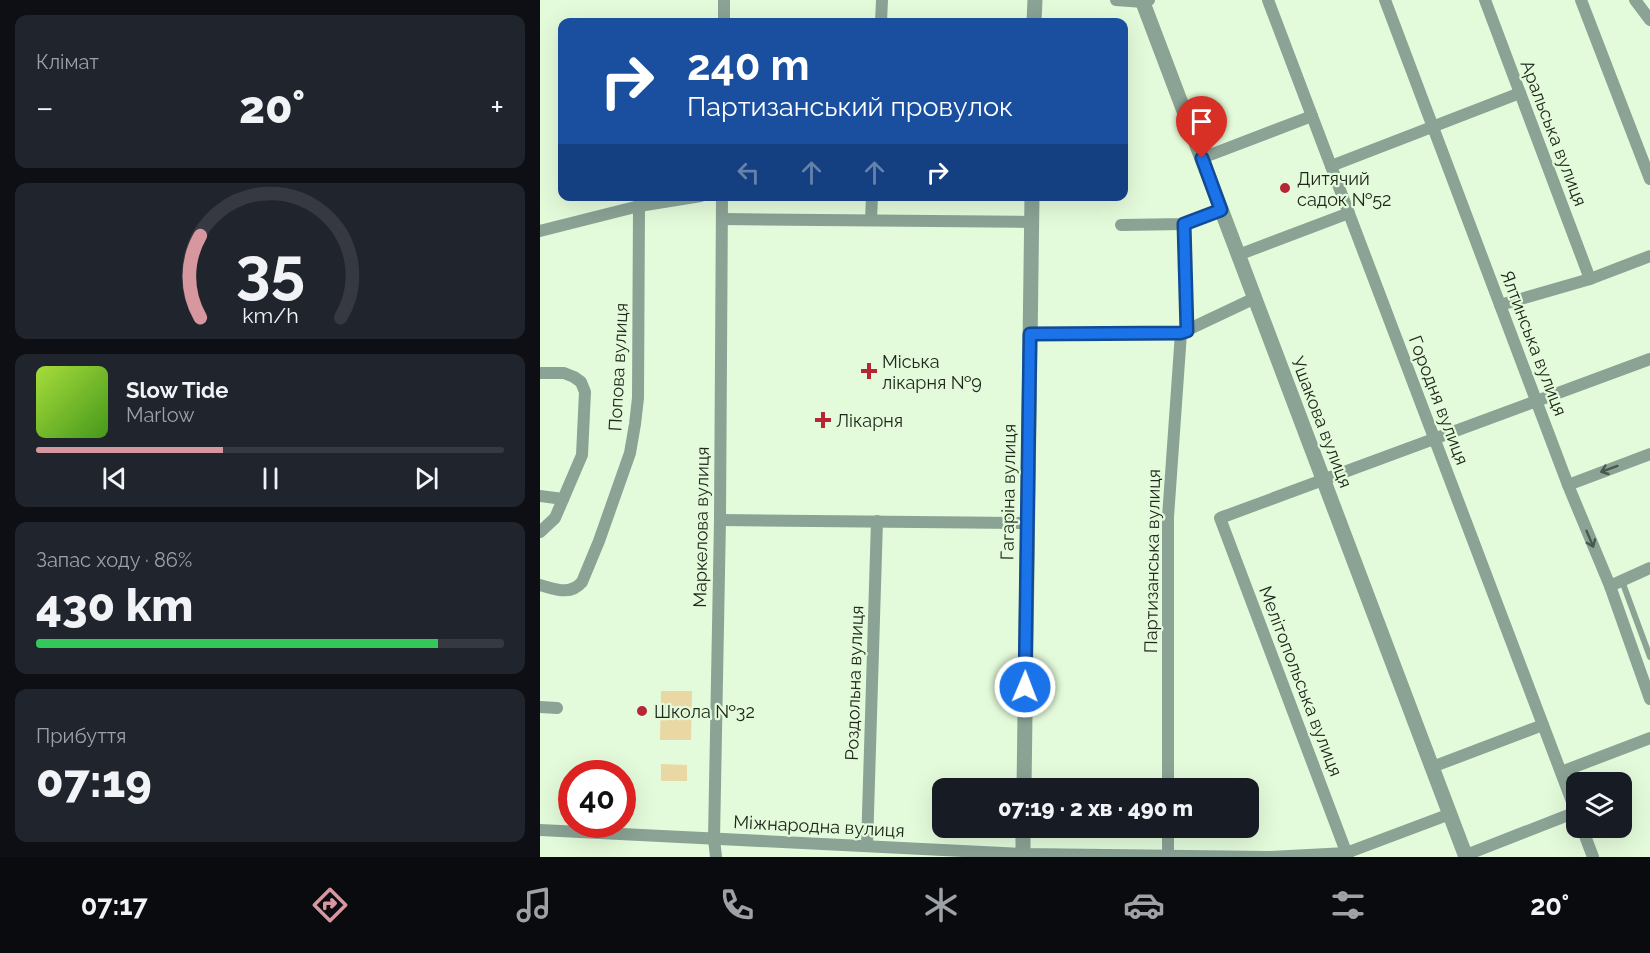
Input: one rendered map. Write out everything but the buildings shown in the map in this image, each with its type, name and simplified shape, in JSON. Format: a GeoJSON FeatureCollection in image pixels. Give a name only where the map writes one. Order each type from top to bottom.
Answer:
{"type":"FeatureCollection","features":[{"type":"Feature","properties":{"kind":"street"},"geometry":{"type":"LineString","coordinates":[[724,0],[724,18]]}},
{"type":"Feature","properties":{"kind":"street"},"geometry":{"type":"LineString","coordinates":[[881,18],[882,0]]}},
{"type":"Feature","properties":{"kind":"street"},"geometry":{"type":"LineString","coordinates":[[1034,18],[1035,0]]}},
{"type":"Feature","properties":{"kind":"street"},"geometry":{"type":"LineString","coordinates":[[1116,0],[1145,1]]}},
{"type":"Feature","properties":{"kind":"street","name":"Городня вулиця"},"geometry":{"type":"LineString","coordinates":[[1268,0],[1566,785]]}},
{"type":"Feature","properties":{"kind":"street","name":"Ялтинська вулиця"},"geometry":{"type":"LineString","coordinates":[[1384,0],[1568,485],[1616,584],[1650,699]]}},
{"type":"Feature","properties":{"kind":"street","name":"Аральська вулиця"},"geometry":{"type":"LineString","coordinates":[[1485,0],[1590,279]]}},
{"type":"Feature","properties":{"kind":"street"},"geometry":{"type":"LineString","coordinates":[[1581,0],[1650,179]]}},
{"type":"Feature","properties":{"kind":"street"},"geometry":{"type":"LineString","coordinates":[[1635,0],[1650,20]]}},
{"type":"Feature","properties":{"kind":"street","name":"Ушакова вулиця"},"geometry":{"type":"LineString","coordinates":[[1145,1],[1221,210],[1466,856]]}},
{"type":"Feature","properties":{"kind":"street"},"geometry":{"type":"LineString","coordinates":[[1331,166],[1520,93]]}},
{"type":"Feature","properties":{"kind":"street"},"geometry":{"type":"LineString","coordinates":[[1202,158],[1312,116]]}},
{"type":"Feature","properties":{"kind":"street"},"geometry":{"type":"LineString","coordinates":[[540,231],[638,201]]}},
{"type":"Feature","properties":{"kind":"street","name":"Попова вулиця"},"geometry":{"type":"LineString","coordinates":[[540,585],[571,591],[582,582],[630,453],[638,398],[638,201]]}},
{"type":"Feature","properties":{"kind":"street","name":"Маркелова вулиця"},"geometry":{"type":"LineString","coordinates":[[716,857],[714,839],[720,520],[722,201]]}},
{"type":"Feature","properties":{"kind":"street"},"geometry":{"type":"LineString","coordinates":[[871,220],[872,201]]}},
{"type":"Feature","properties":{"kind":"street","name":"Гагаріна вулиця"},"geometry":{"type":"LineString","coordinates":[[1024,778],[1032,201]]}},
{"type":"Feature","properties":{"kind":"street"},"geometry":{"type":"LineString","coordinates":[[1121,225],[1184,224],[1221,210]]}},
{"type":"Feature","properties":{"kind":"street"},"geometry":{"type":"LineString","coordinates":[[1239,255],[1349,213]]}},
{"type":"Feature","properties":{"kind":"street"},"geometry":{"type":"LineString","coordinates":[[722,219],[1032,222]]}},
{"type":"Feature","properties":{"kind":"street","name":"Партизанська вулиця"},"geometry":{"type":"LineString","coordinates":[[1168,778],[1168,517],[1184,332],[1184,224]]}},
{"type":"Feature","properties":{"kind":"street"},"geometry":{"type":"LineString","coordinates":[[1500,304],[1590,279],[1650,256]]}},
{"type":"Feature","properties":{"kind":"street"},"geometry":{"type":"LineString","coordinates":[[1030,334],[1184,332],[1255,298]]}},
{"type":"Feature","properties":{"kind":"street"},"geometry":{"type":"LineString","coordinates":[[1323,480],[1650,359]]}},
{"type":"Feature","properties":{"kind":"street"},"geometry":{"type":"LineString","coordinates":[[540,373],[564,373],[581,382],[585,392],[582,455],[555,518],[540,532]]}},
{"type":"Feature","properties":{"kind":"street"},"geometry":{"type":"LineString","coordinates":[[1568,485],[1650,454]]}},
{"type":"Feature","properties":{"kind":"street","name":"Мелітопольська вулиця"},"geometry":{"type":"LineString","coordinates":[[1323,480],[1220,518],[1347,855]]}},
{"type":"Feature","properties":{"kind":"street"},"geometry":{"type":"LineString","coordinates":[[540,496],[563,499]]}},
{"type":"Feature","properties":{"kind":"street"},"geometry":{"type":"LineString","coordinates":[[720,520],[1028,523]]}},
{"type":"Feature","properties":{"kind":"street","name":"Роздольна вулиця"},"geometry":{"type":"LineString","coordinates":[[867,846],[877,521]]}},
{"type":"Feature","properties":{"kind":"street"},"geometry":{"type":"LineString","coordinates":[[1616,584],[1650,568]]}},
{"type":"Feature","properties":{"kind":"street"},"geometry":{"type":"LineString","coordinates":[[540,707],[557,708]]}},
{"type":"Feature","properties":{"kind":"street"},"geometry":{"type":"LineString","coordinates":[[1432,767],[1543,725]]}},
{"type":"Feature","properties":{"kind":"street"},"geometry":{"type":"LineString","coordinates":[[1561,772],[1650,738]]}},
{"type":"Feature","properties":{"kind":"street","name":"Міжнародна вулиця"},"geometry":{"type":"LineString","coordinates":[[540,830],[1023,855],[1269,857],[1347,855],[1450,814]]}},
{"type":"Feature","properties":{"kind":"street"},"geometry":{"type":"LineString","coordinates":[[1466,856],[1566,816]]}},
{"type":"Feature","properties":{"kind":"street"},"geometry":{"type":"LineString","coordinates":[[1023,838],[1023,855]]}},
{"type":"Feature","properties":{"kind":"street"},"geometry":{"type":"LineString","coordinates":[[1168,838],[1168,856]]}},
{"type":"Feature","properties":{"kind":"street"},"geometry":{"type":"LineString","coordinates":[[1586,838],[1593,857]]}},
{"type":"Feature","properties":{"kind":"lane"},"geometry":{"type":"LineString","coordinates":[[1616,584],[1650,657]]}},
{"type":"Feature","properties":{"kind":"shaded area"},"geometry":{"type":"Polygon","coordinates":[[[661,691],[692,691],[691,740],[660,740],[661,691]]]}},
{"type":"Feature","properties":{"kind":"shaded area"},"geometry":{"type":"Polygon","coordinates":[[[661,764],[687,765],[687,781],[661,781],[661,764]]]}},
{"type":"Feature","properties":{"kind":"place","name":"Дитячий садок №52"},"geometry":{"type":"Point","coordinates":[1285,188]}},
{"type":"Feature","properties":{"kind":"place","name":"Міська лікарня №9"},"geometry":{"type":"Point","coordinates":[869,371]}},
{"type":"Feature","properties":{"kind":"place","name":"Лікарня"},"geometry":{"type":"Point","coordinates":[823,420]}},
{"type":"Feature","properties":{"kind":"place","name":"Школа №32"},"geometry":{"type":"Point","coordinates":[642,711]}},
{"type":"Feature","properties":{"kind":"route"},"geometry":{"type":"LineString","coordinates":[[1025,687],[1030,334],[1181,333],[1187,331],[1184,224],[1221,210],[1202,158]]}}]}
